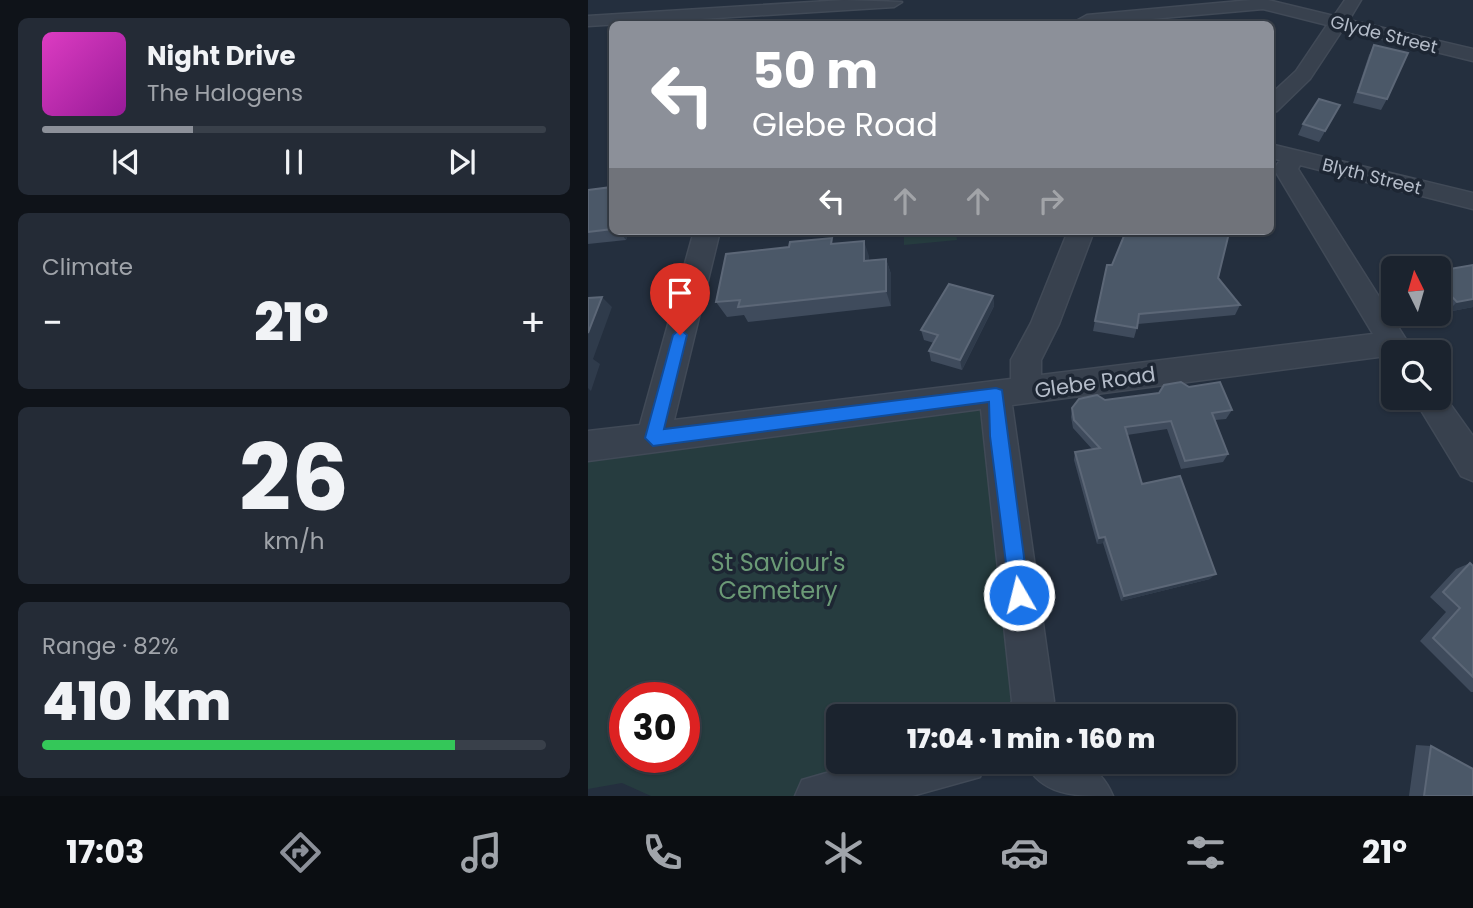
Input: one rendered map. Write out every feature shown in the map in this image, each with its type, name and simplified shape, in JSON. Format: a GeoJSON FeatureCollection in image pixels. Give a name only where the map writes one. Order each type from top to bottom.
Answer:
{"type":"FeatureCollection","features":[{"type":"Feature","properties":{"kind":"street"},"geometry":{"type":"LineString","coordinates":[[1077,0],[1088,21]]}},
{"type":"Feature","properties":{"kind":"street"},"geometry":{"type":"LineString","coordinates":[[1274,103],[1303,75],[1353,0]]}},
{"type":"Feature","properties":{"kind":"street"},"geometry":{"type":"LineString","coordinates":[[623,21],[762,17],[894,2]]}},
{"type":"Feature","properties":{"kind":"street","name":"Glyde Street"},"geometry":{"type":"LineString","coordinates":[[1098,21],[1264,4],[1473,55]]}},
{"type":"Feature","properties":{"kind":"street"},"geometry":{"type":"LineString","coordinates":[[588,22],[609,21]]}},
{"type":"Feature","properties":{"kind":"street"},"geometry":{"type":"LineString","coordinates":[[1282,154],[1291,178],[1392,340]]}},
{"type":"Feature","properties":{"kind":"street","name":"Blyth Street"},"geometry":{"type":"LineString","coordinates":[[1282,154],[1473,201]]}},
{"type":"Feature","properties":{"kind":"street"},"geometry":{"type":"LineString","coordinates":[[653,438],[706,235]]}},
{"type":"Feature","properties":{"kind":"street"},"geometry":{"type":"LineString","coordinates":[[1033,704],[998,436],[1011,392],[1045,324],[1079,235]]}},
{"type":"Feature","properties":{"kind":"street","name":"Glebe Road"},"geometry":{"type":"LineString","coordinates":[[588,446],[1011,392],[1381,349]]}},
{"type":"Feature","properties":{"kind":"street"},"geometry":{"type":"LineString","coordinates":[[1437,410],[1473,465]]}},
{"type":"Feature","properties":{"kind":"street"},"geometry":{"type":"LineString","coordinates":[[818,796],[910,774]]}},
{"type":"Feature","properties":{"kind":"street"},"geometry":{"type":"LineString","coordinates":[[1062,774],[1090,796]]}},
{"type":"Feature","properties":{"kind":"green space"},"geometry":{"type":"Polygon","coordinates":[[[904,235],[956,235],[957,240],[904,245],[904,235]]]}},
{"type":"Feature","properties":{"kind":"green space","name":"St Saviour's Cemetery"},"geometry":{"type":"Polygon","coordinates":[[[996,394],[1028,704],[826,704],[826,774],[910,774],[818,796],[651,796],[622,783],[588,789],[588,446],[996,394]]]}},
{"type":"Feature","properties":{"kind":"building"},"geometry":{"type":"Polygon","coordinates":[[[1374,45],[1408,53],[1387,99],[1358,92],[1374,45]]]}},
{"type":"Feature","properties":{"kind":"building"},"geometry":{"type":"Polygon","coordinates":[[[1319,99],[1340,105],[1325,131],[1303,124],[1319,99]]]}},
{"type":"Feature","properties":{"kind":"building"},"geometry":{"type":"Polygon","coordinates":[[[609,187],[609,229],[588,232],[588,190],[609,187]]]}},
{"type":"Feature","properties":{"kind":"building"},"geometry":{"type":"Polygon","coordinates":[[[1124,235],[1229,235],[1218,278],[1240,305],[1139,314],[1137,328],[1095,321],[1107,265],[1112,265],[1124,235]]]}},
{"type":"Feature","properties":{"kind":"building"},"geometry":{"type":"Polygon","coordinates":[[[832,238],[831,244],[864,241],[864,261],[886,259],[886,291],[738,307],[740,300],[716,302],[726,254],[789,247],[790,242],[832,238]]]}},
{"type":"Feature","properties":{"kind":"building"},"geometry":{"type":"Polygon","coordinates":[[[1473,265],[1473,299],[1457,302],[1451,296],[1451,269],[1473,265]]]}},
{"type":"Feature","properties":{"kind":"building"},"geometry":{"type":"Polygon","coordinates":[[[949,284],[993,296],[960,360],[929,351],[938,335],[921,330],[949,284]]]}},
{"type":"Feature","properties":{"kind":"building"},"geometry":{"type":"Polygon","coordinates":[[[602,297],[588,333],[588,298],[602,297]]]}},
{"type":"Feature","properties":{"kind":"building"},"geometry":{"type":"Polygon","coordinates":[[[1181,382],[1189,387],[1220,382],[1232,410],[1212,413],[1228,454],[1185,461],[1171,421],[1125,427],[1142,484],[1180,476],[1216,574],[1124,596],[1105,537],[1099,538],[1075,452],[1100,448],[1074,420],[1072,408],[1079,399],[1097,395],[1105,400],[1159,393],[1164,385],[1181,382]]]}},
{"type":"Feature","properties":{"kind":"building"},"geometry":{"type":"Polygon","coordinates":[[[1470,563],[1473,566],[1473,677],[1433,638],[1460,608],[1443,592],[1470,563]]]}},
{"type":"Feature","properties":{"kind":"building"},"geometry":{"type":"Polygon","coordinates":[[[1431,746],[1473,769],[1473,796],[1424,796],[1431,746]]]}},
{"type":"Feature","properties":{"kind":"route"},"geometry":{"type":"LineString","coordinates":[[680,335],[653,438],[996,394],[998,436],[1019,595]]}}]}
